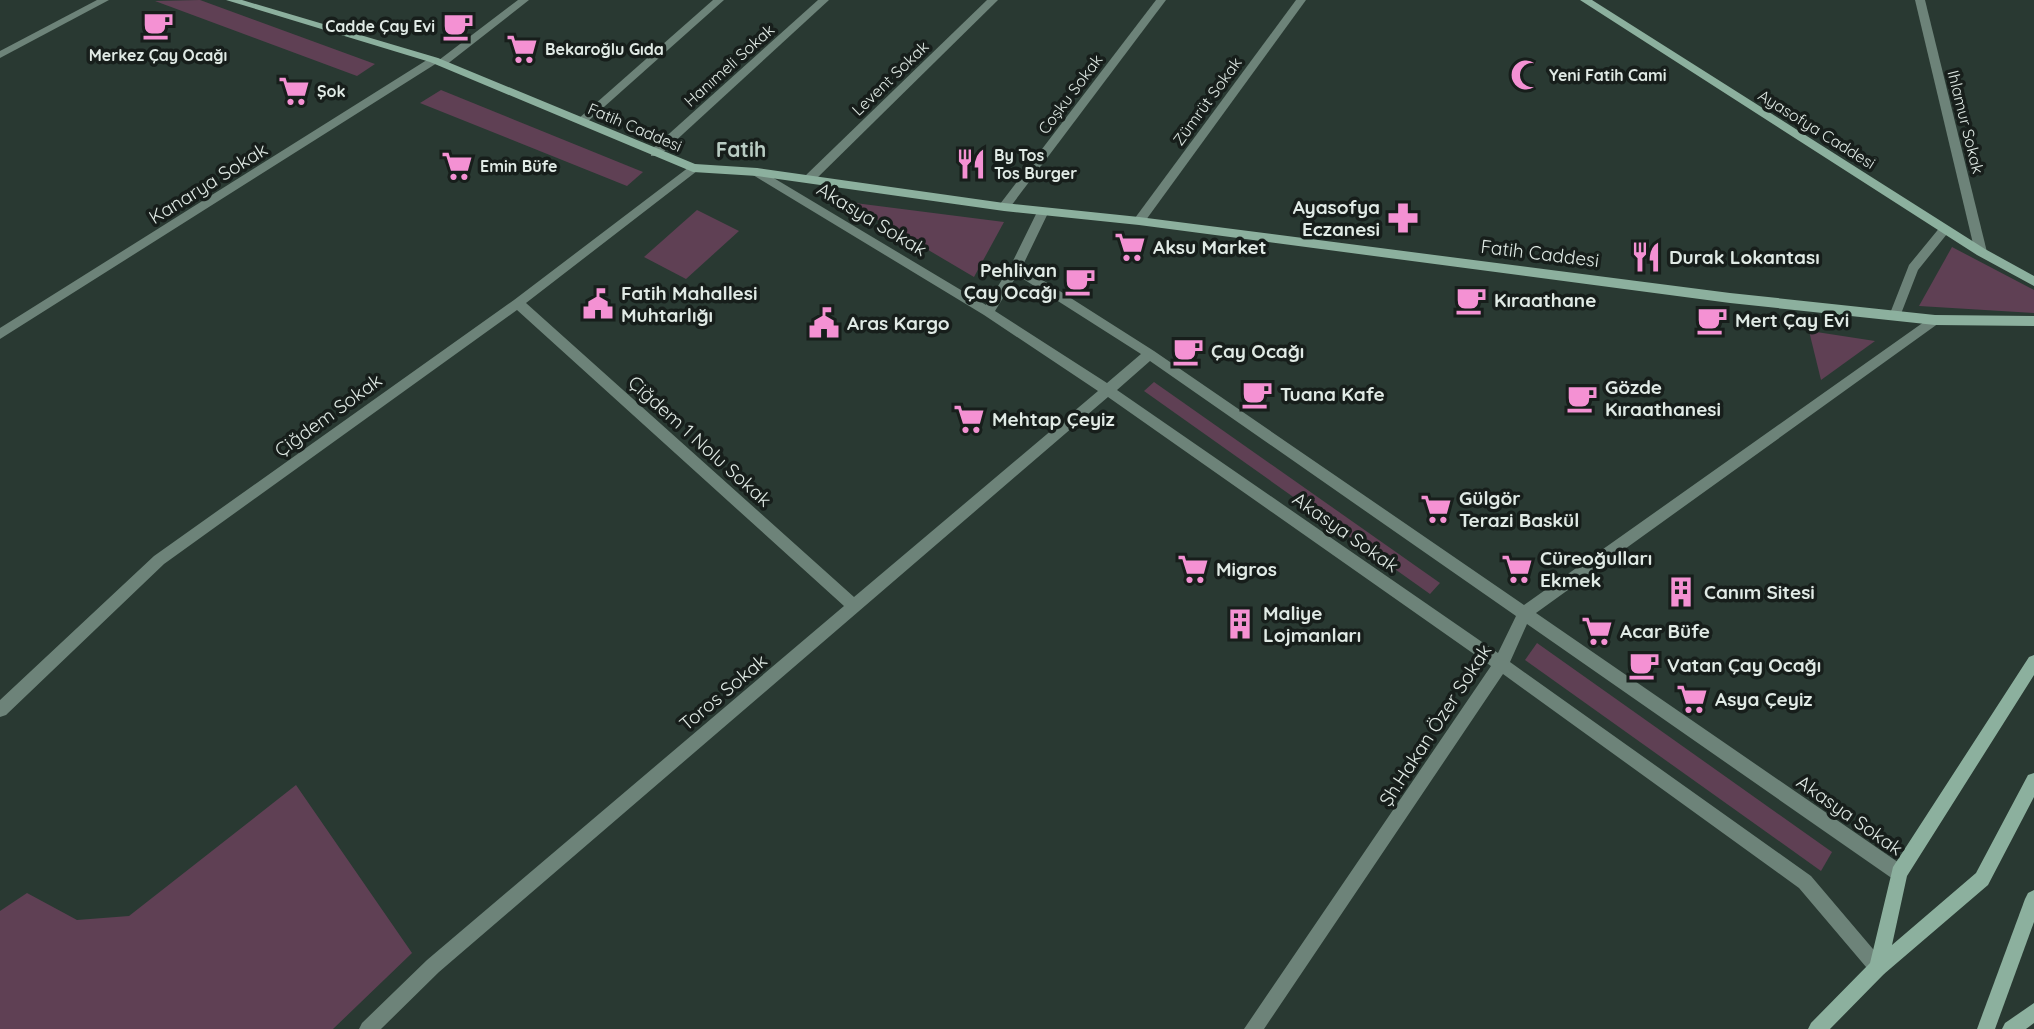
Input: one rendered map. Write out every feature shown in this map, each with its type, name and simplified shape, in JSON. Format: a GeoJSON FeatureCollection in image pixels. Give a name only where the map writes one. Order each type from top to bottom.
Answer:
{"type":"FeatureCollection","features":[{"type":"Feature","properties":{"kind":"street"},"geometry":{"type":"LineString","coordinates":[[0,55],[104,0]]}},
{"type":"Feature","properties":{"kind":"street","name":"Fatih Caddesi"},"geometry":{"type":"LineString","coordinates":[[231,0],[438,62],[693,168],[757,172],[1730,298],[1935,320],[2034,321]]}},
{"type":"Feature","properties":{"kind":"street","name":"Kanarya Sokak"},"geometry":{"type":"LineString","coordinates":[[0,334],[438,62],[524,0]]}},
{"type":"Feature","properties":{"kind":"street"},"geometry":{"type":"LineString","coordinates":[[582,121],[719,0]]}},
{"type":"Feature","properties":{"kind":"street","name":"Hanımeli Sokak"},"geometry":{"type":"LineString","coordinates":[[655,153],[824,0]]}},
{"type":"Feature","properties":{"kind":"street","name":"Levent Sokak"},"geometry":{"type":"LineString","coordinates":[[809,179],[993,0]]}},
{"type":"Feature","properties":{"kind":"street","name":"Coşku Sokak"},"geometry":{"type":"LineString","coordinates":[[1004,206],[1161,0]]}},
{"type":"Feature","properties":{"kind":"street","name":"Zümrüt Sokak"},"geometry":{"type":"LineString","coordinates":[[1139,220],[1301,0]]}},
{"type":"Feature","properties":{"kind":"street","name":"Ayasofya Caddesi"},"geometry":{"type":"LineString","coordinates":[[1585,0],[1981,252],[2034,282]]}},
{"type":"Feature","properties":{"kind":"street","name":"Ihlamur Sokak"},"geometry":{"type":"LineString","coordinates":[[1920,0],[1981,252]]}},
{"type":"Feature","properties":{"kind":"street","name":"Çiğdem Sokak"},"geometry":{"type":"LineString","coordinates":[[0,710],[159,560],[518,303],[693,168]]}},
{"type":"Feature","properties":{"kind":"street","name":"Akasya Sokak"},"geometry":{"type":"LineString","coordinates":[[757,172],[988,312],[1108,391],[1501,664],[1805,882],[1878,968]]}},
{"type":"Feature","properties":{"kind":"street"},"geometry":{"type":"LineString","coordinates":[[988,312],[1015,268],[1043,211]]}},
{"type":"Feature","properties":{"kind":"street"},"geometry":{"type":"LineString","coordinates":[[1895,316],[1913,268],[1945,229]]}},
{"type":"Feature","properties":{"kind":"street","name":"Akasya Sokak"},"geometry":{"type":"LineString","coordinates":[[1015,268],[1150,354],[1899,873]]}},
{"type":"Feature","properties":{"kind":"street","name":"Çiğdem 1 Nolu Sokak"},"geometry":{"type":"LineString","coordinates":[[518,303],[855,607]]}},
{"type":"Feature","properties":{"kind":"street","name":"Şh.Hakan Özer Sokak"},"geometry":{"type":"LineString","coordinates":[[1253,1029],[1501,664],[1525,612],[1935,320]]}},
{"type":"Feature","properties":{"kind":"street","name":"Toros Sokak"},"geometry":{"type":"LineString","coordinates":[[368,1029],[433,966],[1150,354]]}},
{"type":"Feature","properties":{"kind":"street"},"geometry":{"type":"LineString","coordinates":[[1878,968],[1899,873],[2034,662]]}},
{"type":"Feature","properties":{"kind":"street"},"geometry":{"type":"LineString","coordinates":[[1818,1029],[1878,968],[1982,879],[2034,781]]}},
{"type":"Feature","properties":{"kind":"street"},"geometry":{"type":"LineString","coordinates":[[1986,1029],[2034,899]]}},
{"type":"Feature","properties":{"kind":"street"},"geometry":{"type":"LineString","coordinates":[[2011,1029],[2034,1012]]}},
{"type":"Feature","properties":{"kind":"shaded area"},"geometry":{"type":"Polygon","coordinates":[[[200,0],[375,64],[357,76],[155,1],[200,0]]]}},
{"type":"Feature","properties":{"kind":"shaded area"},"geometry":{"type":"Polygon","coordinates":[[[441,90],[643,172],[627,186],[420,103],[441,90]]]}},
{"type":"Feature","properties":{"kind":"shaded area"},"geometry":{"type":"Polygon","coordinates":[[[847,202],[1004,222],[974,277],[847,202]]]}},
{"type":"Feature","properties":{"kind":"shaded area"},"geometry":{"type":"Polygon","coordinates":[[[697,210],[739,231],[686,279],[644,257],[697,210]]]}},
{"type":"Feature","properties":{"kind":"shaded area"},"geometry":{"type":"Polygon","coordinates":[[[1952,247],[2034,290],[2034,313],[1919,306],[1952,247]]]}},
{"type":"Feature","properties":{"kind":"shaded area"},"geometry":{"type":"Polygon","coordinates":[[[1810,331],[1875,341],[1821,380],[1810,331]]]}},
{"type":"Feature","properties":{"kind":"shaded area"},"geometry":{"type":"Polygon","coordinates":[[[1154,382],[1440,583],[1430,594],[1144,391],[1154,382]]]}},
{"type":"Feature","properties":{"kind":"shaded area"},"geometry":{"type":"Polygon","coordinates":[[[1537,643],[1832,852],[1821,871],[1525,660],[1537,643]]]}},
{"type":"Feature","properties":{"kind":"shaded area"},"geometry":{"type":"Polygon","coordinates":[[[296,785],[412,953],[333,1029],[0,1029],[0,911],[27,893],[77,920],[129,916],[296,785]]]}},
{"type":"Feature","properties":{"kind":"place","name":"Merkez Çay Ocağı"},"geometry":{"type":"Point","coordinates":[158,25]}},
{"type":"Feature","properties":{"kind":"place","name":"Cadde Çay Evi"},"geometry":{"type":"Point","coordinates":[458,26]}},
{"type":"Feature","properties":{"kind":"place","name":"Bekaroğlu Gıda"},"geometry":{"type":"Point","coordinates":[522,49]}},
{"type":"Feature","properties":{"kind":"place","name":"Yeni Fatih Cami"},"geometry":{"type":"Point","coordinates":[1526,75]}},
{"type":"Feature","properties":{"kind":"place","name":"Şok"},"geometry":{"type":"Point","coordinates":[294,91]}},
{"type":"Feature","properties":{"kind":"place","name":"By Tos Tos Burger"},"geometry":{"type":"Point","coordinates":[971,164]}},
{"type":"Feature","properties":{"kind":"place","name":"Emin Büfe"},"geometry":{"type":"Point","coordinates":[457,166]}},
{"type":"Feature","properties":{"kind":"place","name":"Ayasofya Eczanesi"},"geometry":{"type":"Point","coordinates":[1403,218]}},
{"type":"Feature","properties":{"kind":"place","name":"Aksu Market"},"geometry":{"type":"Point","coordinates":[1130,247]}},
{"type":"Feature","properties":{"kind":"place","name":"Durak Lokantası"},"geometry":{"type":"Point","coordinates":[1646,257]}},
{"type":"Feature","properties":{"kind":"place","name":"Pehlivan Çay Ocağı"},"geometry":{"type":"Point","coordinates":[1080,281]}},
{"type":"Feature","properties":{"kind":"place","name":"Kıraathane"},"geometry":{"type":"Point","coordinates":[1471,300]}},
{"type":"Feature","properties":{"kind":"place","name":"Fatih Mahallesi Muhtarlığı"},"geometry":{"type":"Point","coordinates":[598,304]}},
{"type":"Feature","properties":{"kind":"place","name":"Mert Çay Evi"},"geometry":{"type":"Point","coordinates":[1712,320]}},
{"type":"Feature","properties":{"kind":"place","name":"Aras Kargo"},"geometry":{"type":"Point","coordinates":[824,323]}},
{"type":"Feature","properties":{"kind":"place","name":"Çay Ocağı"},"geometry":{"type":"Point","coordinates":[1188,351]}},
{"type":"Feature","properties":{"kind":"place","name":"Tuana Kafe"},"geometry":{"type":"Point","coordinates":[1257,394]}},
{"type":"Feature","properties":{"kind":"place","name":"Gözde Kıraathanesi"},"geometry":{"type":"Point","coordinates":[1582,398]}},
{"type":"Feature","properties":{"kind":"place","name":"Mehtap Çeyiz"},"geometry":{"type":"Point","coordinates":[969,419]}},
{"type":"Feature","properties":{"kind":"place","name":"Gülgör Terazi Baskül"},"geometry":{"type":"Point","coordinates":[1436,509]}},
{"type":"Feature","properties":{"kind":"place","name":"Migros"},"geometry":{"type":"Point","coordinates":[1193,569]}},
{"type":"Feature","properties":{"kind":"place","name":"Cüreoğulları Ekmek"},"geometry":{"type":"Point","coordinates":[1517,569]}},
{"type":"Feature","properties":{"kind":"place","name":"Canım Sitesi"},"geometry":{"type":"Point","coordinates":[1681,592]}},
{"type":"Feature","properties":{"kind":"place","name":"Maliye Lojmanları"},"geometry":{"type":"Point","coordinates":[1240,624]}},
{"type":"Feature","properties":{"kind":"place","name":"Acar Büfe"},"geometry":{"type":"Point","coordinates":[1597,631]}},
{"type":"Feature","properties":{"kind":"place","name":"Vatan Çay Ocağı"},"geometry":{"type":"Point","coordinates":[1644,665]}},
{"type":"Feature","properties":{"kind":"place","name":"Asya Çeyiz"},"geometry":{"type":"Point","coordinates":[1692,699]}},
{"type":"Feature","properties":{"kind":"district","name":"Fatih"},"geometry":{"type":"Point","coordinates":[741,150]}}]}
